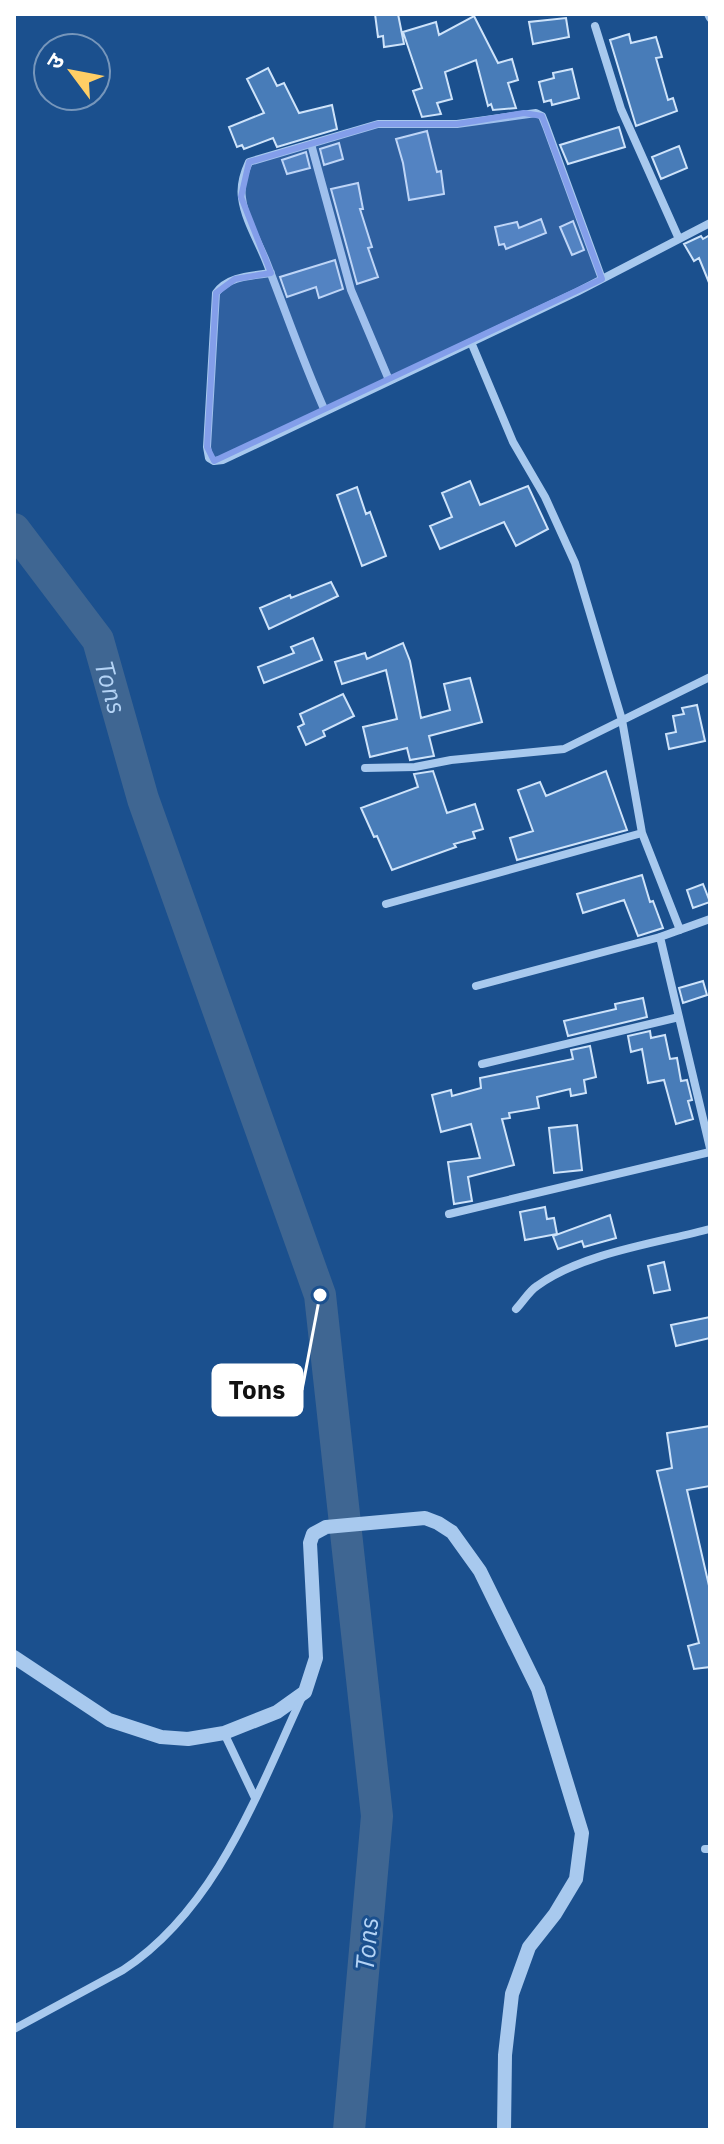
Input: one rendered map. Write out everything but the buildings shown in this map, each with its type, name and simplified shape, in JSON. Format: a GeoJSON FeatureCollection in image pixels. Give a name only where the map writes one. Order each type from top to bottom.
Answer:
{"type":"FeatureCollection","features":[{"type":"Feature","properties":{"kind":"street"},"geometry":{"type":"LineString","coordinates":[[595,26],[621,109],[679,239]]}},
{"type":"Feature","properties":{"kind":"street"},"geometry":{"type":"LineString","coordinates":[[325,411],[241,197],[244,173],[249,162],[378,124],[457,124],[536,113],[542,116],[546,126],[602,279]]}},
{"type":"Feature","properties":{"kind":"street"},"geometry":{"type":"LineString","coordinates":[[311,144],[351,290],[389,380]]}},
{"type":"Feature","properties":{"kind":"street"},"geometry":{"type":"LineString","coordinates":[[271,273],[223,283],[216,293],[207,447],[209,458],[214,461],[223,460],[471,342],[710,223]]}},
{"type":"Feature","properties":{"kind":"street"},"geometry":{"type":"LineString","coordinates":[[471,342],[513,442],[545,497],[575,563],[622,720],[642,833],[680,930]]}},
{"type":"Feature","properties":{"kind":"street"},"geometry":{"type":"LineString","coordinates":[[365,768],[415,767],[451,760],[551,751],[582,741],[710,677]]}},
{"type":"Feature","properties":{"kind":"street"},"geometry":{"type":"LineString","coordinates":[[386,904],[642,833]]}},
{"type":"Feature","properties":{"kind":"street"},"geometry":{"type":"LineString","coordinates":[[476,986],[660,937],[710,919]]}},
{"type":"Feature","properties":{"kind":"street"},"geometry":{"type":"LineString","coordinates":[[449,1214],[710,1150],[660,937]]}},
{"type":"Feature","properties":{"kind":"street"},"geometry":{"type":"LineString","coordinates":[[482,1064],[679,1017]]}},
{"type":"Feature","properties":{"kind":"street"},"geometry":{"type":"LineString","coordinates":[[516,1309],[534,1287],[556,1274],[633,1246],[710,1229]]}},
{"type":"Feature","properties":{"kind":"street"},"geometry":{"type":"LineString","coordinates":[[14,2029],[123,1970],[182,1919],[212,1878],[255,1798],[305,1692],[316,1658],[310,1543],[313,1534],[326,1527],[425,1518],[452,1532],[480,1571],[538,1689],[582,1833],[576,1879],[555,1914],[529,1947],[512,1994],[505,2055],[504,2130]]}},
{"type":"Feature","properties":{"kind":"street"},"geometry":{"type":"LineString","coordinates":[[14,1657],[109,1720],[161,1737],[188,1739],[224,1733],[277,1712],[305,1692]]}},
{"type":"Feature","properties":{"kind":"street"},"geometry":{"type":"LineString","coordinates":[[224,1733],[255,1798]]}},
{"type":"Feature","properties":{"kind":"highlighted area"},"geometry":{"type":"Polygon","coordinates":[[[524,113],[542,116],[602,279],[214,461],[207,447],[216,293],[235,279],[271,273],[241,197],[249,162],[378,124],[457,124],[524,113]]]}},
{"type":"Feature","properties":{"kind":"waterway","name":"Tons"},"geometry":{"type":"LineString","coordinates":[[14,529],[98,640],[143,799],[320,1295],[377,1816],[349,2130]]}},
{"type":"Feature","properties":{"kind":"place","name":"Tons"},"geometry":{"type":"Point","coordinates":[320,1295]}}]}
